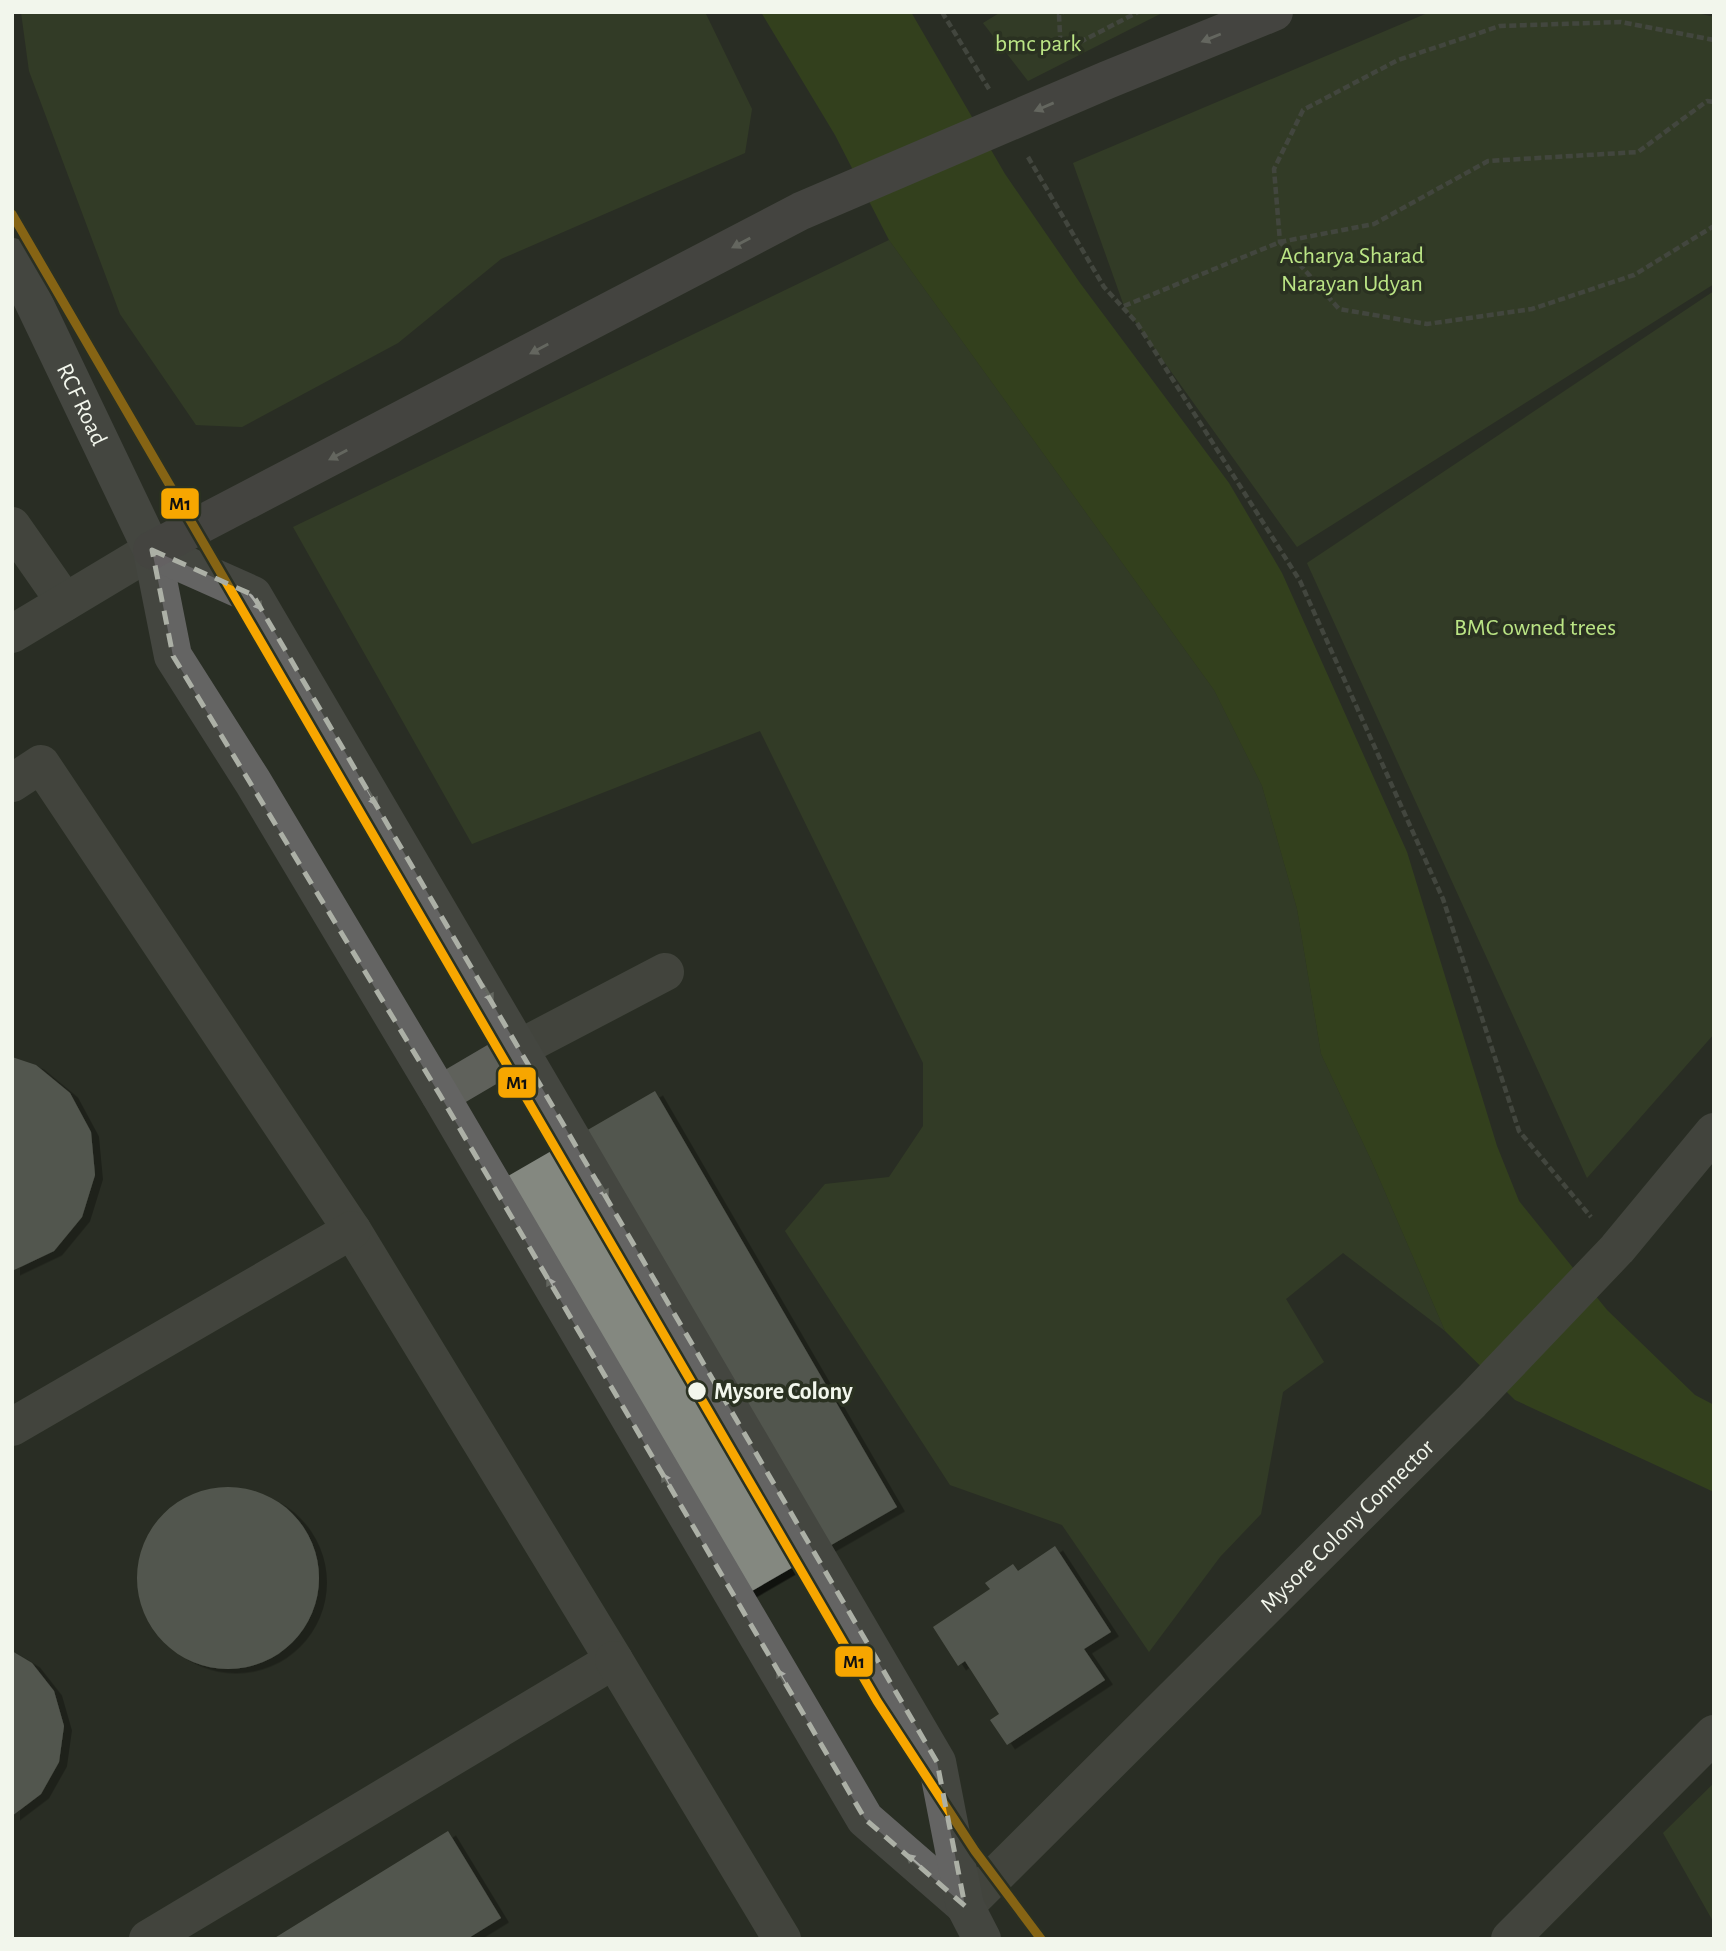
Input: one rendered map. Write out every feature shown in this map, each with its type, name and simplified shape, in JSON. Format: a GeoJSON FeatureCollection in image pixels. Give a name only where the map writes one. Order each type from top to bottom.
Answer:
{"type":"FeatureCollection","features":[{"type":"Feature","properties":{"kind":"highway"},"geometry":{"type":"LineString","coordinates":[[152,550],[801,211],[1274,12]]}},
{"type":"Feature","properties":{"kind":"main road","name":"RCF Road"},"geometry":{"type":"LineString","coordinates":[[12,257],[152,550],[173,656],[253,782],[440,1095],[865,1819],[974,1922]]}},
{"type":"Feature","properties":{"kind":"main road"},"geometry":{"type":"LineString","coordinates":[[152,550],[253,595],[937,1762],[974,1922]]}},
{"type":"Feature","properties":{"kind":"street"},"geometry":{"type":"LineString","coordinates":[[12,526],[65,602]]}},
{"type":"Feature","properties":{"kind":"street"},"geometry":{"type":"LineString","coordinates":[[12,634],[152,550]]}},
{"type":"Feature","properties":{"kind":"street"},"geometry":{"type":"LineString","coordinates":[[12,783],[41,764],[352,1230],[782,1939]]}},
{"type":"Feature","properties":{"kind":"street"},"geometry":{"type":"LineString","coordinates":[[440,1095],[520,1048],[665,972]]}},
{"type":"Feature","properties":{"kind":"street","name":"Mysore Colony Connector"},"geometry":{"type":"LineString","coordinates":[[974,1922],[1617,1249],[1714,1132]]}},
{"type":"Feature","properties":{"kind":"street"},"geometry":{"type":"LineString","coordinates":[[12,1427],[352,1230]]}},
{"type":"Feature","properties":{"kind":"street"},"geometry":{"type":"LineString","coordinates":[[148,1939],[614,1660]]}},
{"type":"Feature","properties":{"kind":"street"},"geometry":{"type":"LineString","coordinates":[[1510,1939],[1714,1734]]}},
{"type":"Feature","properties":{"kind":"path"},"geometry":{"type":"LineString","coordinates":[[942,12],[994,99]]}},
{"type":"Feature","properties":{"kind":"path"},"geometry":{"type":"LineString","coordinates":[[1063,12],[1059,15],[1061,52],[1138,12]]}},
{"type":"Feature","properties":{"kind":"path"},"geometry":{"type":"LineString","coordinates":[[1714,40],[1620,22],[1500,26],[1398,60],[1303,110],[1274,169],[1280,242],[1339,309],[1427,324],[1532,309],[1634,275],[1714,226]]}},
{"type":"Feature","properties":{"kind":"path"},"geometry":{"type":"LineString","coordinates":[[1124,306],[1280,242],[1374,224],[1488,161],[1637,152],[1707,101],[1714,102]]}},
{"type":"Feature","properties":{"kind":"path"},"geometry":{"type":"LineString","coordinates":[[1021,146],[1104,287],[1137,323],[1300,581],[1443,899],[1519,1130],[1617,1249]]}},
{"type":"Feature","properties":{"kind":"highlighted area"},"geometry":{"type":"Polygon","coordinates":[[[152,550],[253,595],[937,1762],[965,1906],[865,1819],[440,1095],[173,656],[152,550]]]}},
{"type":"Feature","properties":{"kind":"green space"},"geometry":{"type":"Polygon","coordinates":[[[21,12],[705,12],[752,109],[745,153],[501,259],[398,343],[242,427],[196,425],[120,314],[29,71],[21,12]]]}},
{"type":"Feature","properties":{"kind":"green space","name":"bmc park"},"geometry":{"type":"Polygon","coordinates":[[[1001,12],[1164,12],[1028,81],[983,23],[1001,12]]]}},
{"type":"Feature","properties":{"kind":"green space","name":"Acharya Sharad Narayan Udyan"},"geometry":{"type":"Polygon","coordinates":[[[1430,12],[1693,12],[1714,17],[1714,284],[1297,547],[1124,306],[1073,163],[1430,12]]]}},
{"type":"Feature","properties":{"kind":"green space"},"geometry":{"type":"Polygon","coordinates":[[[889,240],[1214,690],[1262,786],[1297,909],[1321,1054],[1372,1162],[1445,1331],[1343,1253],[1286,1299],[1324,1362],[1283,1392],[1261,1514],[1220,1557],[1149,1652],[1062,1525],[950,1485],[785,1231],[825,1184],[889,1177],[923,1126],[923,1063],[760,731],[472,844],[293,527],[889,240]]]}},
{"type":"Feature","properties":{"kind":"green space","name":"BMC owned trees"},"geometry":{"type":"Polygon","coordinates":[[[1714,291],[1714,1034],[1587,1178],[1307,563],[1714,291]]]}},
{"type":"Feature","properties":{"kind":"green space"},"geometry":{"type":"Polygon","coordinates":[[[1714,1783],[1714,1923],[1663,1833],[1714,1783]]]}},
{"type":"Feature","properties":{"kind":"shaded area"},"geometry":{"type":"Polygon","coordinates":[[[761,12],[911,12],[1005,174],[1080,283],[1229,483],[1282,573],[1407,852],[1497,1146],[1519,1201],[1607,1310],[1695,1395],[1714,1405],[1714,1492],[1515,1400],[1445,1331],[1372,1162],[1321,1054],[1297,909],[1262,786],[1214,690],[889,240],[835,135],[761,12]]]}},
{"type":"Feature","properties":{"kind":"building"},"geometry":{"type":"Polygon","coordinates":[[[12,1057],[36,1065],[70,1093],[91,1132],[95,1175],[82,1217],[54,1251],[12,1271],[12,1057]]]}},
{"type":"Feature","properties":{"kind":"building"},"geometry":{"type":"Polygon","coordinates":[[[655,1091],[897,1507],[738,1599],[496,1183],[655,1091]]]}},
{"type":"Feature","properties":{"kind":"building"},"geometry":{"type":"Polygon","coordinates":[[[228,1487],[263,1494],[292,1514],[312,1543],[319,1578],[312,1613],[292,1642],[263,1662],[228,1669],[193,1662],[164,1642],[144,1613],[137,1578],[144,1543],[164,1514],[193,1494],[228,1487]]]}},
{"type":"Feature","properties":{"kind":"building"},"geometry":{"type":"Polygon","coordinates":[[[1055,1546],[1111,1632],[1084,1649],[1105,1680],[1007,1745],[990,1720],[999,1714],[965,1661],[958,1666],[933,1627],[990,1589],[985,1583],[1013,1564],[1018,1571],[1055,1546]]]}},
{"type":"Feature","properties":{"kind":"building"},"geometry":{"type":"Polygon","coordinates":[[[12,1651],[32,1663],[54,1691],[64,1726],[59,1762],[41,1794],[12,1816],[12,1651]]]}},
{"type":"Feature","properties":{"kind":"building"},"geometry":{"type":"Polygon","coordinates":[[[448,1831],[501,1918],[467,1939],[273,1939],[448,1831]]]}},
{"type":"Feature","properties":{"kind":"transit line","name":"M1"},"geometry":{"type":"LineString","coordinates":[[12,214],[877,1701],[975,1851],[1041,1939]]}},
{"type":"Feature","properties":{"kind":"place","name":"Mysore Colony"},"geometry":{"type":"Point","coordinates":[697,1391]}}]}
